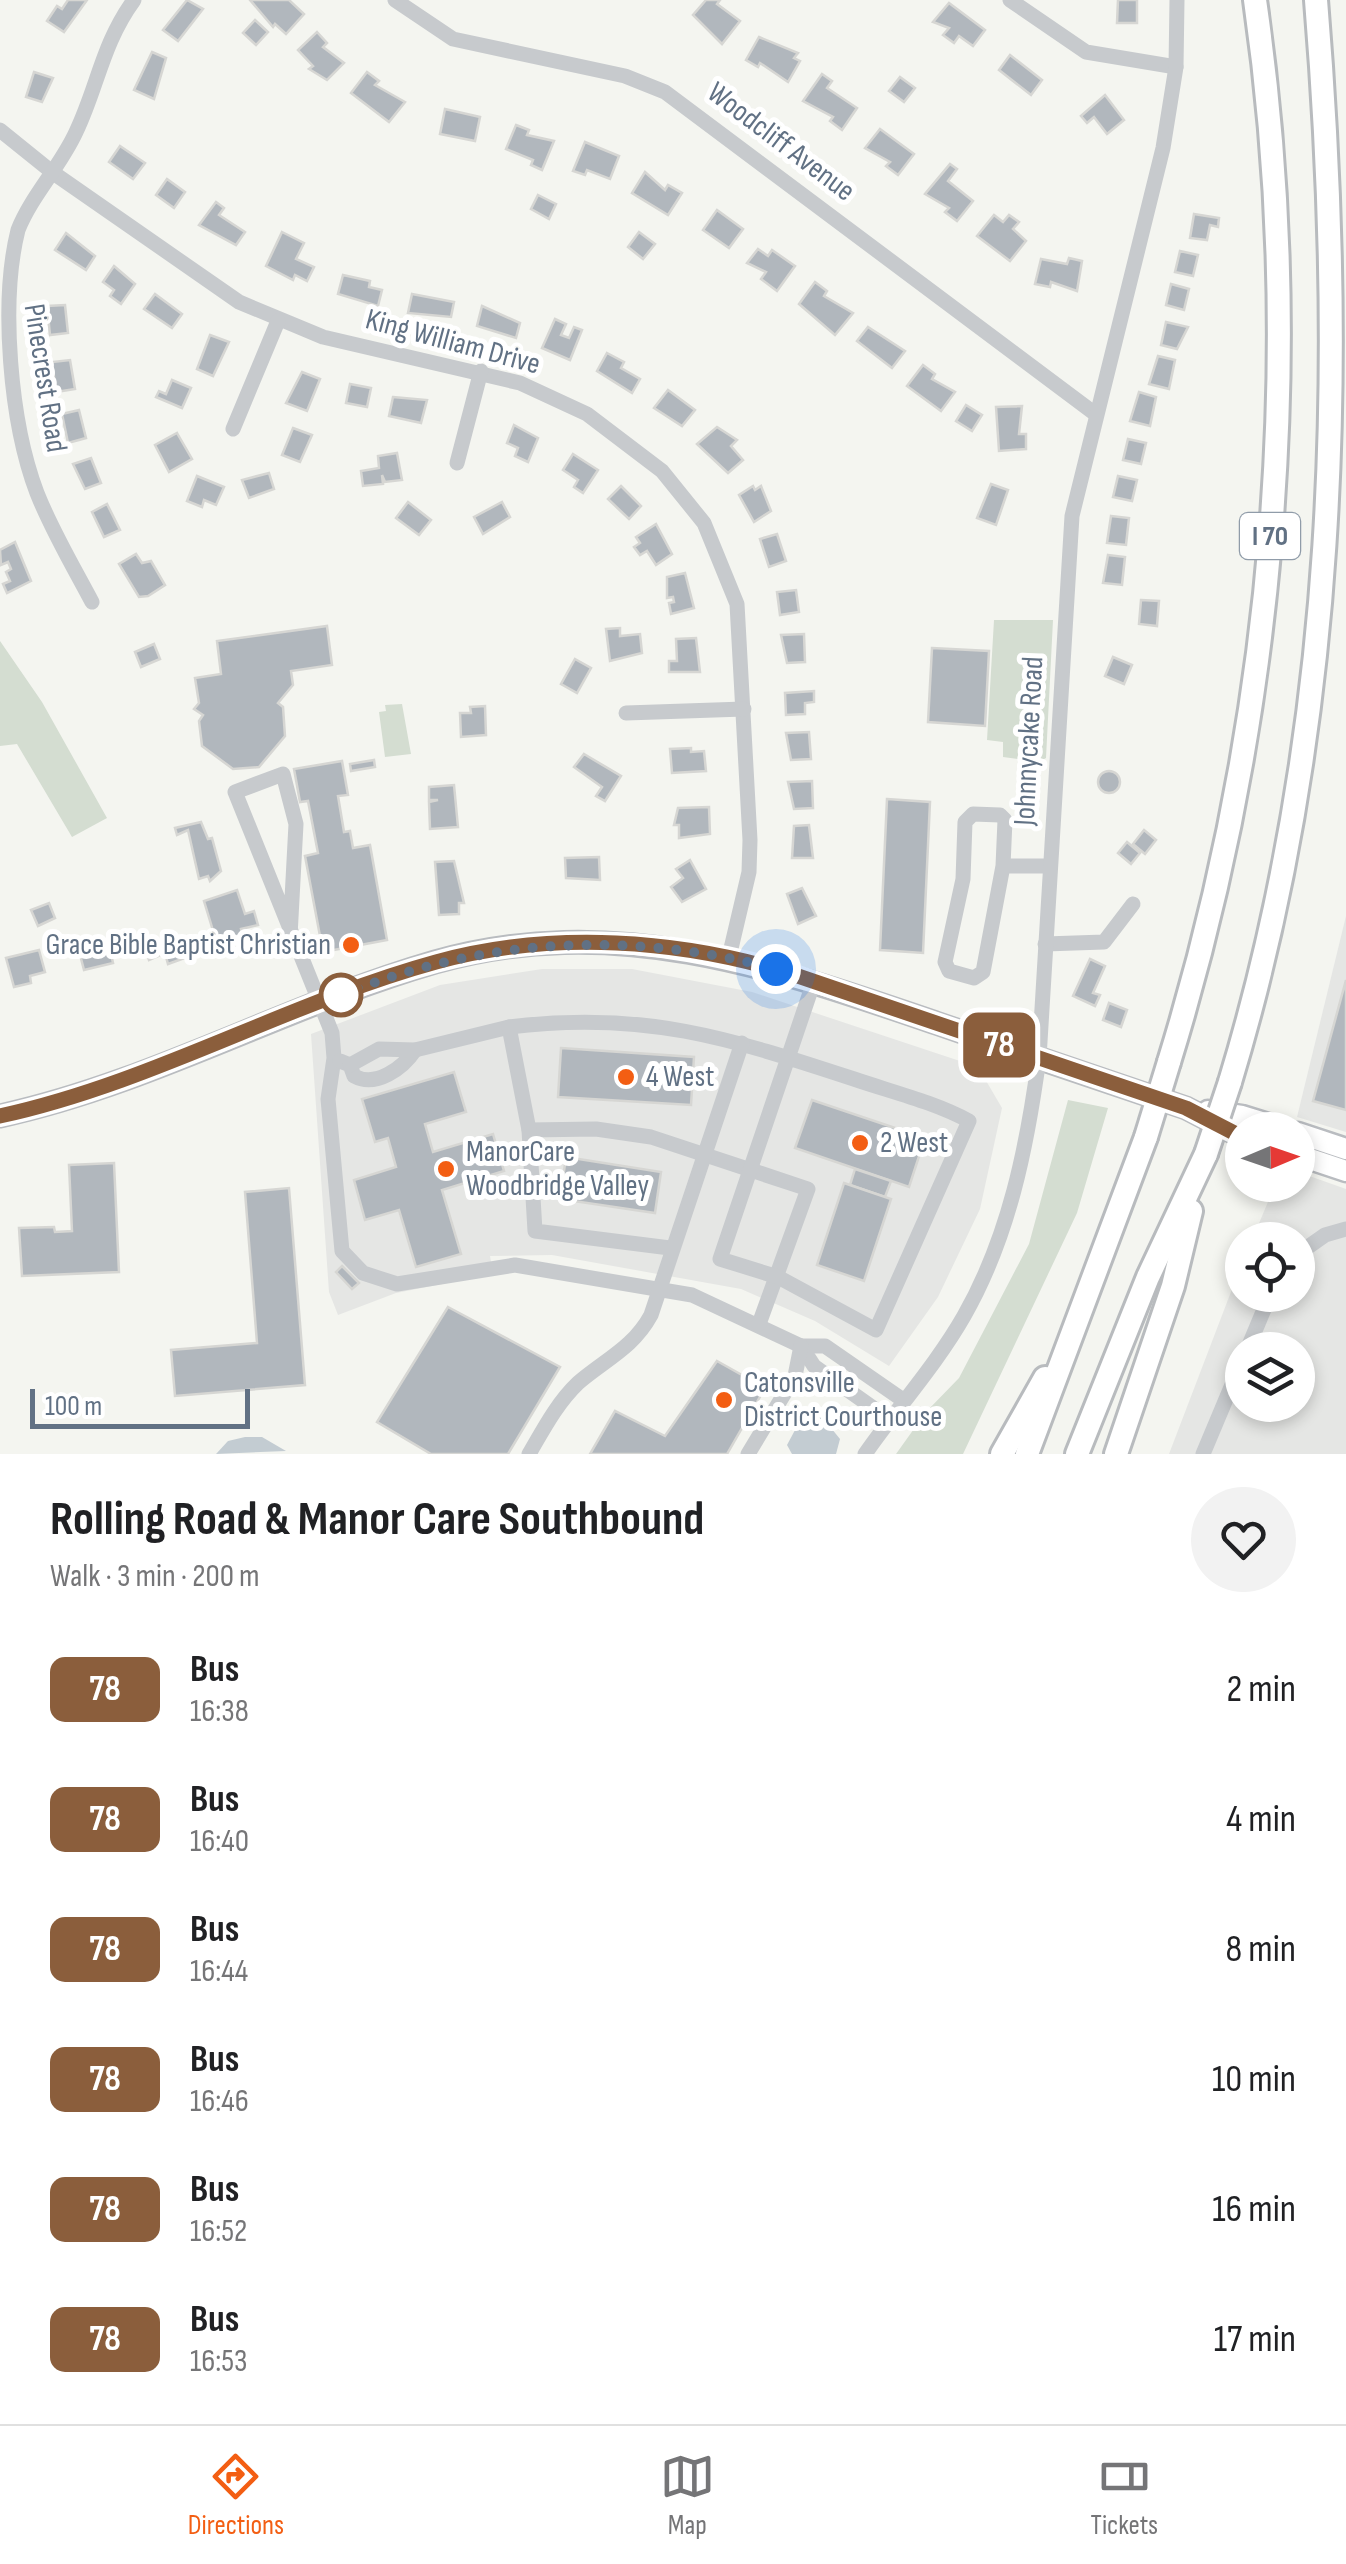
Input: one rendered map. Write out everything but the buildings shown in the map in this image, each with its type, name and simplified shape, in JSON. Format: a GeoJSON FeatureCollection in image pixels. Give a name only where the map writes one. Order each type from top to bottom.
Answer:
{"type":"FeatureCollection","features":[{"type":"Feature","properties":{"kind":"highway","name":"I 70"},"geometry":{"type":"LineString","coordinates":[[1026,1454],[1088,1300],[1146,1138],[1194,982],[1230,828],[1269,550],[1276,439],[1277,274],[1266,89],[1255,0]]}},
{"type":"Feature","properties":{"kind":"highway","name":"I 70"},"geometry":{"type":"LineString","coordinates":[[1077,1454],[1148,1277],[1206,1154],[1230,1082],[1252,1007],[1301,782],[1332,542],[1338,272],[1316,0]]}},
{"type":"Feature","properties":{"kind":"highway"},"geometry":{"type":"LineString","coordinates":[[1116,1454],[1172,1286],[1206,1154]]}},
{"type":"Feature","properties":{"kind":"highway"},"geometry":{"type":"LineString","coordinates":[[1002,1454],[1088,1300]]}},
{"type":"Feature","properties":{"kind":"main road"},"geometry":{"type":"LineString","coordinates":[[0,1116],[152,1070],[319,1003],[438,961],[492,950],[638,944],[729,957],[814,981],[1186,1108],[1225,1128]]}},
{"type":"Feature","properties":{"kind":"main road"},"geometry":{"type":"LineString","coordinates":[[1186,1108],[1225,1114]]}},
{"type":"Feature","properties":{"kind":"main road"},"geometry":{"type":"LineString","coordinates":[[1315,1139],[1346,1149]]}},
{"type":"Feature","properties":{"kind":"main road"},"geometry":{"type":"LineString","coordinates":[[1315,1160],[1346,1170]]}},
{"type":"Feature","properties":{"kind":"street","name":"Pinecrest Road"},"geometry":{"type":"LineString","coordinates":[[92,602],[36,488],[4,336],[10,252],[29,206],[78,129],[110,37],[134,0]]}},
{"type":"Feature","properties":{"kind":"street","name":"Woodcliff Avenue"},"geometry":{"type":"LineString","coordinates":[[396,0],[453,38],[626,76],[665,92],[1094,413]]}},
{"type":"Feature","properties":{"kind":"street"},"geometry":{"type":"LineString","coordinates":[[1010,0],[1086,52],[1176,67]]}},
{"type":"Feature","properties":{"kind":"street","name":"Johnnycake Road"},"geometry":{"type":"LineString","coordinates":[[865,1454],[962,1320],[992,1258],[1026,1146],[1039,1058],[1072,516],[1094,413],[1163,148],[1176,67],[1177,0]]}},
{"type":"Feature","properties":{"kind":"street","name":"King William Drive"},"geometry":{"type":"LineString","coordinates":[[0,130],[203,280],[278,321],[323,338],[481,371],[520,383],[587,414],[638,450],[684,496],[704,523],[729,578],[740,637],[749,872],[729,957]]}},
{"type":"Feature","properties":{"kind":"street"},"geometry":{"type":"LineString","coordinates":[[232,428],[278,321]]}},
{"type":"Feature","properties":{"kind":"street"},"geometry":{"type":"LineString","coordinates":[[457,463],[481,371]]}},
{"type":"Feature","properties":{"kind":"street"},"geometry":{"type":"LineString","coordinates":[[626,714],[744,710]]}},
{"type":"Feature","properties":{"kind":"street"},"geometry":{"type":"LineString","coordinates":[[290,936],[296,824],[283,774],[236,792],[290,936],[342,1062],[362,1081],[375,1079],[406,1064],[415,1050]]}},
{"type":"Feature","properties":{"kind":"street"},"geometry":{"type":"LineString","coordinates":[[973,814],[1000,815],[1006,820],[1003,866],[983,972],[974,978],[950,971],[945,962],[963,879],[965,822],[973,814]]}},
{"type":"Feature","properties":{"kind":"street"},"geometry":{"type":"LineString","coordinates":[[1003,866],[1050,866]]}},
{"type":"Feature","properties":{"kind":"street"},"geometry":{"type":"LineString","coordinates":[[1045,944],[1104,942],[1134,904]]}},
{"type":"Feature","properties":{"kind":"street"},"geometry":{"type":"LineString","coordinates":[[814,981],[791,1058],[720,1259],[778,1276],[876,1330],[969,1121],[791,1058],[742,1043],[642,1022],[562,1020],[509,1027],[415,1050],[392,1046],[342,1062],[328,1098],[338,1236],[351,1264],[363,1273],[396,1284],[514,1264],[660,1286],[760,1324],[801,1346],[826,1346],[903,1400]]}},
{"type":"Feature","properties":{"kind":"street"},"geometry":{"type":"LineString","coordinates":[[509,1027],[529,1130],[535,1230],[670,1248]]}},
{"type":"Feature","properties":{"kind":"street"},"geometry":{"type":"LineString","coordinates":[[528,1454],[579,1382],[638,1339],[660,1286],[742,1043]]}},
{"type":"Feature","properties":{"kind":"street"},"geometry":{"type":"LineString","coordinates":[[529,1130],[622,1131],[704,1152],[808,1190],[760,1324]]}},
{"type":"Feature","properties":{"kind":"street"},"geometry":{"type":"LineString","coordinates":[[1315,1242],[1346,1229]]}},
{"type":"Feature","properties":{"kind":"street"},"geometry":{"type":"LineString","coordinates":[[801,1346],[814,1366],[889,1419]]}},
{"type":"Feature","properties":{"kind":"street"},"geometry":{"type":"LineString","coordinates":[[748,1454],[795,1376],[801,1346]]}},
{"type":"Feature","properties":{"kind":"street"},"geometry":{"type":"LineString","coordinates":[[1203,1454],[1225,1402]]}},
{"type":"Feature","properties":{"kind":"shaded area"},"geometry":{"type":"Polygon","coordinates":[[[994,620],[1053,620],[1046,758],[1039,762],[1003,757],[1003,742],[987,740],[994,620]]]}},
{"type":"Feature","properties":{"kind":"shaded area"},"geometry":{"type":"Polygon","coordinates":[[[0,641],[42,702],[107,818],[72,837],[17,744],[0,746],[0,641]]]}},
{"type":"Feature","properties":{"kind":"shaded area"},"geometry":{"type":"Polygon","coordinates":[[[402,704],[411,754],[385,757],[379,712],[386,711],[385,705],[402,704]]]}},
{"type":"Feature","properties":{"kind":"shaded area"},"geometry":{"type":"Polygon","coordinates":[[[1346,916],[1346,1132],[1315,1123],[1315,1112],[1298,1112],[1346,916]]]}},
{"type":"Feature","properties":{"kind":"shaded area"},"geometry":{"type":"Polygon","coordinates":[[[542,969],[632,969],[752,992],[978,1067],[1002,1108],[980,1209],[938,1297],[889,1366],[815,1321],[741,1289],[552,1255],[490,1256],[493,1274],[396,1293],[338,1315],[329,1292],[311,1034],[440,985],[542,969]]]}},
{"type":"Feature","properties":{"kind":"shaded area"},"geometry":{"type":"Polygon","coordinates":[[[1068,1100],[1108,1108],[1077,1213],[963,1454],[896,1454],[926,1412],[959,1378],[1029,1244],[1068,1100]]]}},
{"type":"Feature","properties":{"kind":"shaded area"},"geometry":{"type":"Polygon","coordinates":[[[1315,1178],[1346,1189],[1346,1454],[1169,1454],[1225,1307],[1225,1312],[1315,1312],[1315,1222],[1260,1222],[1268,1202],[1315,1202],[1315,1178]]]}},
{"type":"Feature","properties":{"kind":"shaded area"},"geometry":{"type":"Polygon","coordinates":[[[818,1412],[840,1439],[836,1454],[792,1454],[787,1445],[802,1417],[818,1412]]]}},
{"type":"Feature","properties":{"kind":"shaded area"},"geometry":{"type":"Polygon","coordinates":[[[262,1437],[286,1451],[216,1454],[228,1441],[262,1437]]]}},
{"type":"Feature","properties":{"kind":"bus line","name":"78"},"geometry":{"type":"LineString","coordinates":[[0,1116],[152,1070],[319,1003],[438,961],[492,950],[592,943],[687,948],[776,969],[1186,1108],[1225,1128]]}},
{"type":"Feature","properties":{"kind":"place","name":"Grace Bible Baptist Christian"},"geometry":{"type":"Point","coordinates":[351,945]}},
{"type":"Feature","properties":{"kind":"place","name":"4 West"},"geometry":{"type":"Point","coordinates":[626,1077]}},
{"type":"Feature","properties":{"kind":"place","name":"2 West"},"geometry":{"type":"Point","coordinates":[860,1143]}},
{"type":"Feature","properties":{"kind":"place","name":"ManorCare Woodbridge Valley"},"geometry":{"type":"Point","coordinates":[446,1169]}},
{"type":"Feature","properties":{"kind":"place","name":"Catonsville District Courthouse"},"geometry":{"type":"Point","coordinates":[724,1400]}},
{"type":"Feature","properties":{"kind":"route"},"geometry":{"type":"LineString","coordinates":[[341,995],[438,961],[542,945],[592,943],[687,948],[776,969]]}}]}
